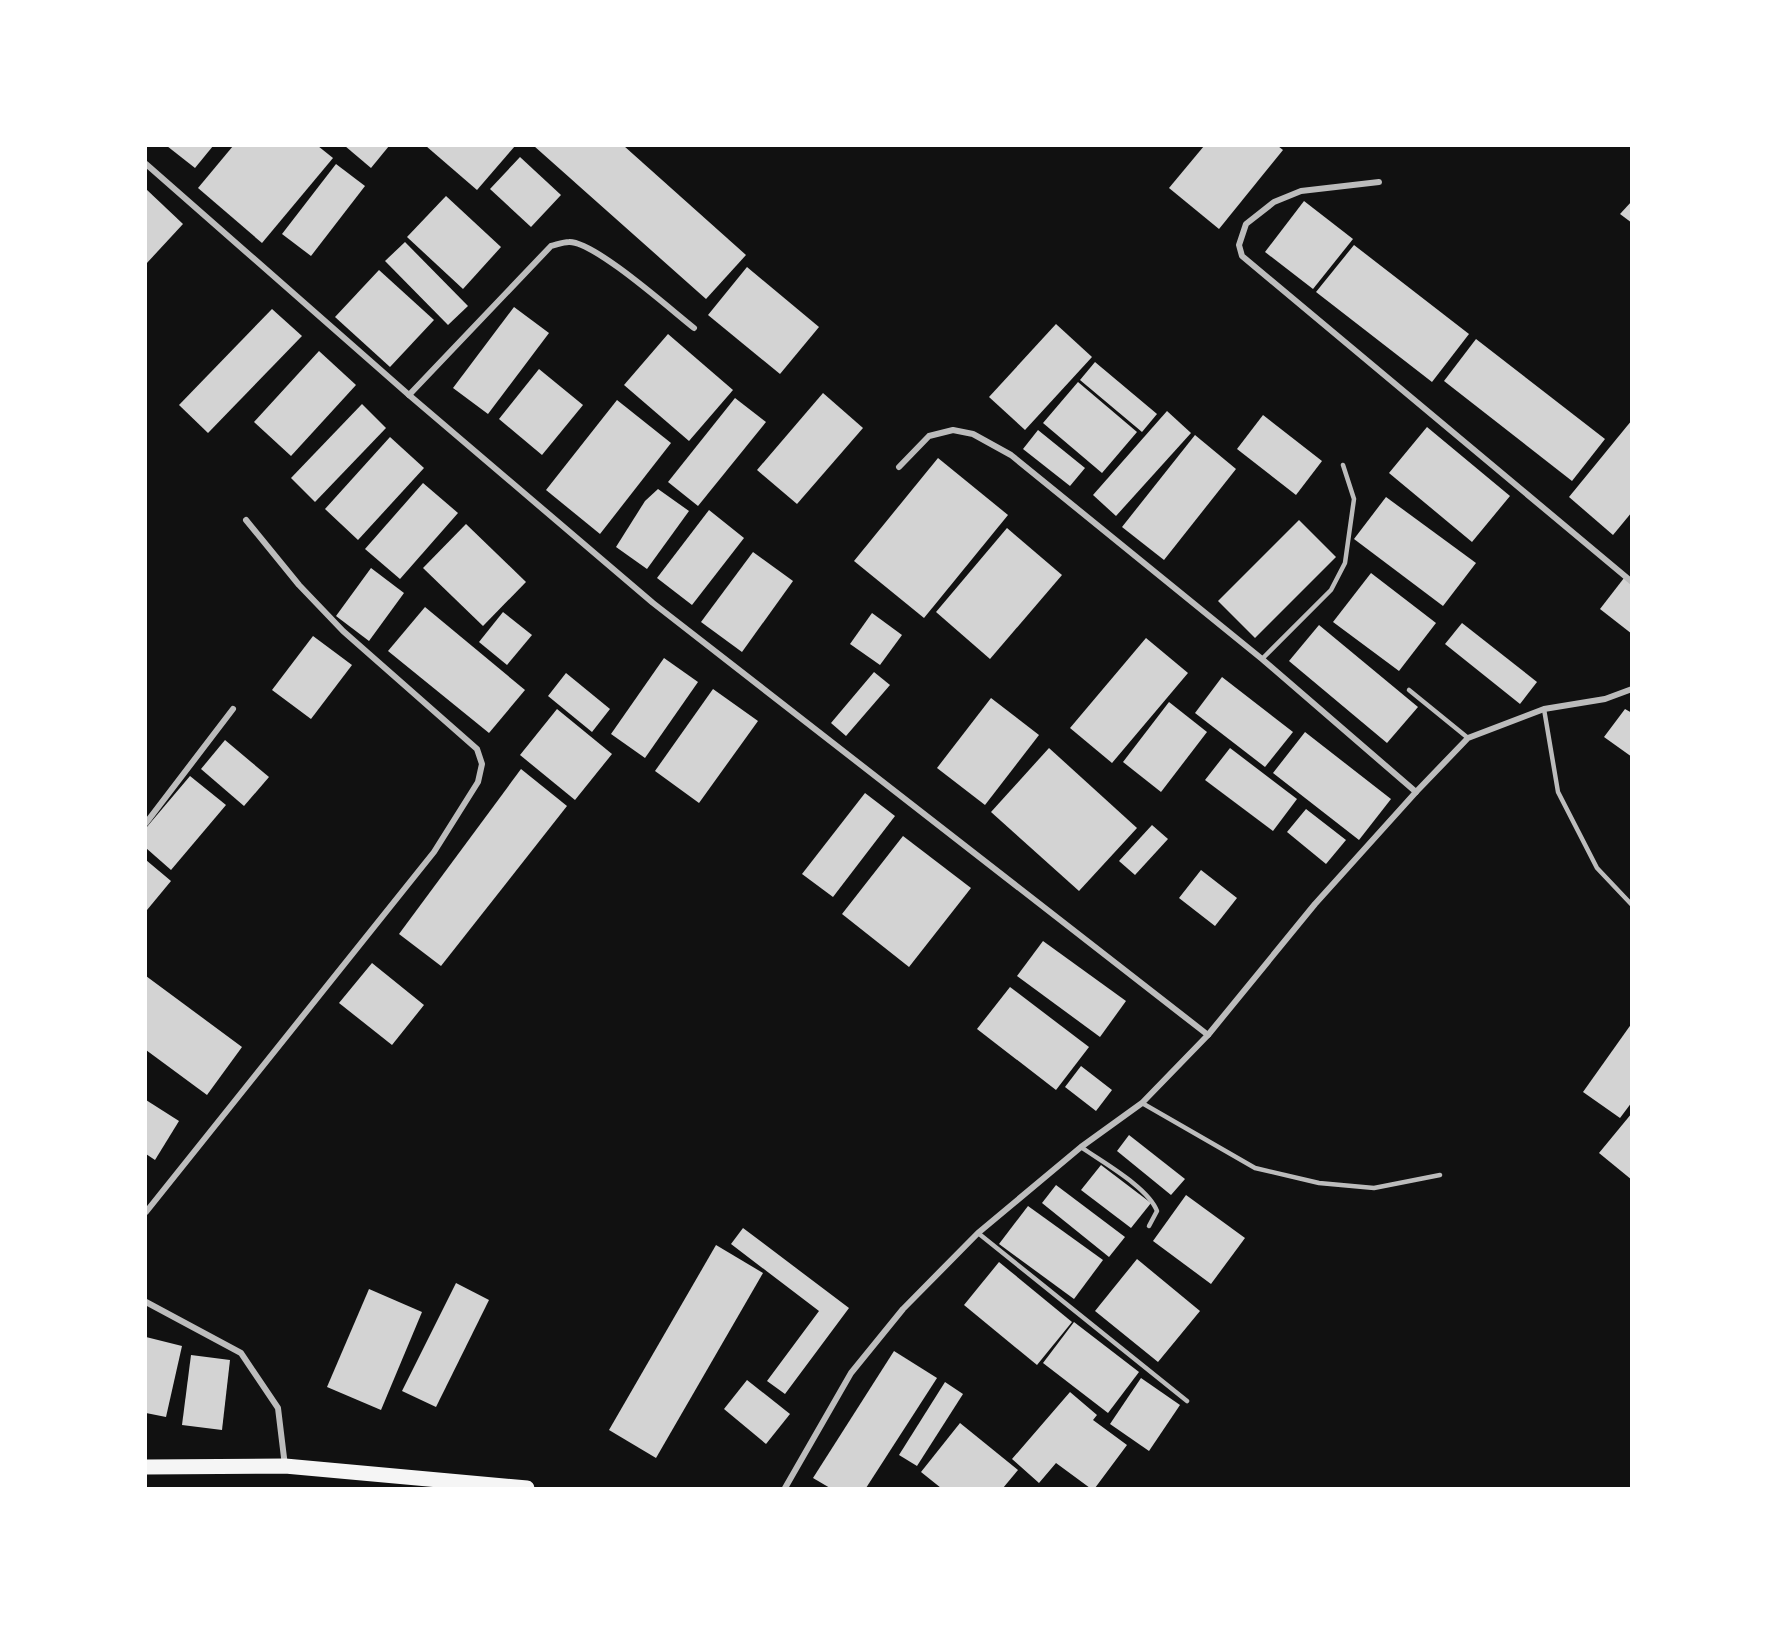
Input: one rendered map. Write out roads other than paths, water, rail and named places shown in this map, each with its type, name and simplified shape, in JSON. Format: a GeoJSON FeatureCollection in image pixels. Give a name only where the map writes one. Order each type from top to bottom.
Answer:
{"type":"FeatureCollection","features":[{"type":"Feature","properties":{"kind":"main road"},"geometry":{"type":"LineString","coordinates":[[146,1467],[285,1466],[409,1482],[527,1488]]}},
{"type":"Feature","properties":{"kind":"street"},"geometry":{"type":"LineString","coordinates":[[146,164],[653,603],[1208,1035]]}},
{"type":"Feature","properties":{"kind":"street"},"geometry":{"type":"LineString","coordinates":[[1379,182],[1301,191],[1274,202],[1246,224],[1239,244],[1242,256],[1632,582]]}},
{"type":"Feature","properties":{"kind":"street"},"geometry":{"type":"LineString","coordinates":[[409,394],[551,246],[570,242],[582,245],[603,257],[694,328]]}},
{"type":"Feature","properties":{"kind":"street"},"geometry":{"type":"LineString","coordinates":[[899,467],[929,436],[953,430],[973,434],[1011,455],[1262,659],[1416,792]]}},
{"type":"Feature","properties":{"kind":"street"},"geometry":{"type":"LineString","coordinates":[[146,1212],[434,852],[478,782],[482,764],[477,749],[343,631],[299,585],[246,520]]}},
{"type":"Feature","properties":{"kind":"street"},"geometry":{"type":"LineString","coordinates":[[785,1488],[851,1373],[903,1309],[978,1233],[1081,1147],[1142,1103],[1208,1035],[1316,904],[1416,792],[1468,738],[1544,709],[1605,699],[1632,689]]}},
{"type":"Feature","properties":{"kind":"street"},"geometry":{"type":"LineString","coordinates":[[146,823],[233,709]]}},
{"type":"Feature","properties":{"kind":"street"},"geometry":{"type":"LineString","coordinates":[[146,1302],[241,1353],[278,1408],[285,1466]]}},
{"type":"Feature","properties":{"kind":"lane"},"geometry":{"type":"LineString","coordinates":[[1262,659],[1331,590],[1345,563],[1354,499],[1343,465]]}},
{"type":"Feature","properties":{"kind":"lane"},"geometry":{"type":"LineString","coordinates":[[1409,690],[1468,738]]}},
{"type":"Feature","properties":{"kind":"lane"},"geometry":{"type":"LineString","coordinates":[[1544,709],[1557,792],[1597,868],[1632,905]]}},
{"type":"Feature","properties":{"kind":"lane"},"geometry":{"type":"LineString","coordinates":[[1142,1103],[1255,1168],[1319,1184],[1374,1188],[1440,1175]]}},
{"type":"Feature","properties":{"kind":"lane"},"geometry":{"type":"LineString","coordinates":[[1081,1147],[1142,1190],[1154,1203],[1157,1211],[1149,1226]]}},
{"type":"Feature","properties":{"kind":"lane"},"geometry":{"type":"LineString","coordinates":[[978,1233],[1187,1401]]}}]}
